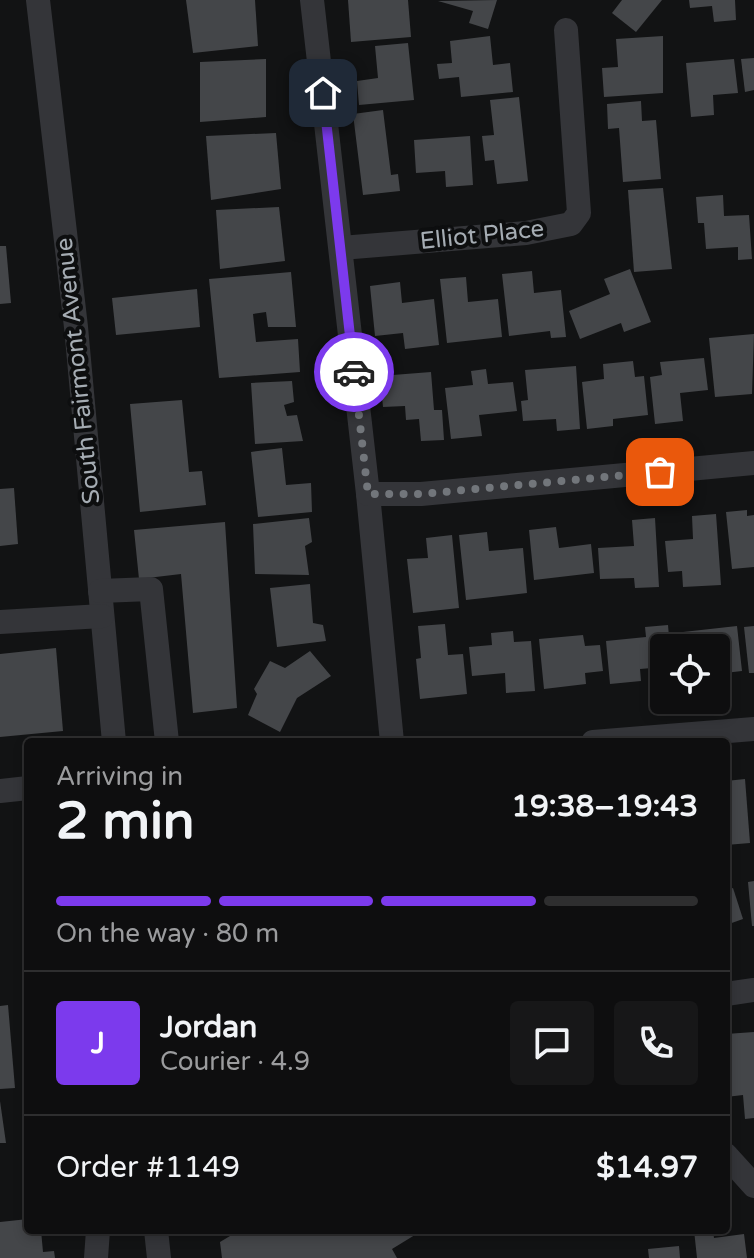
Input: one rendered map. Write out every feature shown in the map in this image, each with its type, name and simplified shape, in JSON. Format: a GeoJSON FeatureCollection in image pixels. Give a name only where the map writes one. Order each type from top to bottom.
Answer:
{"type":"FeatureCollection","features":[{"type":"Feature","properties":{"kind":"street","name":"South Fairmont Avenue"},"geometry":{"type":"LineString","coordinates":[[38,0],[53,153],[76,327],[114,738]]}},
{"type":"Feature","properties":{"kind":"street"},"geometry":{"type":"LineString","coordinates":[[312,0],[368,494],[392,738]]}},
{"type":"Feature","properties":{"kind":"street","name":"Elliot Place"},"geometry":{"type":"LineString","coordinates":[[341,248],[526,233],[571,224],[579,213],[566,30]]}},
{"type":"Feature","properties":{"kind":"street"},"geometry":{"type":"LineString","coordinates":[[368,494],[421,494],[754,463]]}},
{"type":"Feature","properties":{"kind":"street"},"geometry":{"type":"LineString","coordinates":[[100,591],[151,589],[167,738]]}},
{"type":"Feature","properties":{"kind":"street"},"geometry":{"type":"LineString","coordinates":[[0,622],[102,616]]}},
{"type":"Feature","properties":{"kind":"street"},"geometry":{"type":"LineString","coordinates":[[643,738],[754,729]]}},
{"type":"Feature","properties":{"kind":"street"},"geometry":{"type":"LineString","coordinates":[[0,791],[24,788]]}},
{"type":"Feature","properties":{"kind":"street"},"geometry":{"type":"LineString","coordinates":[[730,993],[754,990]]}},
{"type":"Feature","properties":{"kind":"street"},"geometry":{"type":"LineString","coordinates":[[730,1159],[754,1186]]}},
{"type":"Feature","properties":{"kind":"street"},"geometry":{"type":"LineString","coordinates":[[96,1258],[98,1234]]}},
{"type":"Feature","properties":{"kind":"street"},"geometry":{"type":"LineString","coordinates":[[156,1234],[159,1258]]}},
{"type":"Feature","properties":{"kind":"building"},"geometry":{"type":"Polygon","coordinates":[[[186,0],[255,0],[258,46],[193,53],[186,0]]]}},
{"type":"Feature","properties":{"kind":"building"},"geometry":{"type":"Polygon","coordinates":[[[348,0],[408,0],[411,37],[351,42],[348,0]]]}},
{"type":"Feature","properties":{"kind":"building"},"geometry":{"type":"Polygon","coordinates":[[[497,0],[488,29],[469,23],[473,11],[438,1],[497,0]]]}},
{"type":"Feature","properties":{"kind":"building"},"geometry":{"type":"Polygon","coordinates":[[[622,0],[662,0],[636,32],[612,13],[622,0]]]}},
{"type":"Feature","properties":{"kind":"building"},"geometry":{"type":"Polygon","coordinates":[[[689,0],[735,0],[736,20],[714,22],[712,6],[690,8],[689,0]]]}},
{"type":"Feature","properties":{"kind":"building"},"geometry":{"type":"Polygon","coordinates":[[[490,36],[493,65],[510,63],[513,92],[461,97],[459,77],[439,79],[437,64],[452,63],[450,41],[490,36]]]}},
{"type":"Feature","properties":{"kind":"building"},"geometry":{"type":"Polygon","coordinates":[[[663,36],[663,93],[604,97],[602,68],[618,67],[616,39],[663,36]]]}},
{"type":"Feature","properties":{"kind":"building"},"geometry":{"type":"Polygon","coordinates":[[[408,43],[414,100],[359,105],[357,81],[378,78],[375,46],[408,43]]]}},
{"type":"Feature","properties":{"kind":"building"},"geometry":{"type":"Polygon","coordinates":[[[754,58],[754,90],[745,92],[741,59],[754,58]]]}},
{"type":"Feature","properties":{"kind":"building"},"geometry":{"type":"Polygon","coordinates":[[[266,59],[266,117],[200,122],[200,62],[266,59]]]}},
{"type":"Feature","properties":{"kind":"building"},"geometry":{"type":"Polygon","coordinates":[[[734,59],[738,93],[713,95],[714,115],[691,117],[686,63],[734,59]]]}},
{"type":"Feature","properties":{"kind":"building"},"geometry":{"type":"Polygon","coordinates":[[[519,97],[528,181],[497,184],[494,160],[485,161],[482,136],[494,135],[490,100],[519,97]]]}},
{"type":"Feature","properties":{"kind":"building"},"geometry":{"type":"Polygon","coordinates":[[[641,101],[642,121],[656,120],[661,179],[623,182],[619,128],[608,129],[607,104],[641,101]]]}},
{"type":"Feature","properties":{"kind":"building"},"geometry":{"type":"Polygon","coordinates":[[[383,110],[391,175],[398,174],[400,191],[363,195],[353,114],[383,110]]]}},
{"type":"Feature","properties":{"kind":"building"},"geometry":{"type":"Polygon","coordinates":[[[276,133],[281,189],[211,200],[206,136],[276,133]]]}},
{"type":"Feature","properties":{"kind":"building"},"geometry":{"type":"Polygon","coordinates":[[[470,136],[473,185],[446,187],[445,171],[416,173],[414,140],[470,136]]]}},
{"type":"Feature","properties":{"kind":"building"},"geometry":{"type":"Polygon","coordinates":[[[663,188],[672,269],[634,272],[628,190],[663,188]]]}},
{"type":"Feature","properties":{"kind":"building"},"geometry":{"type":"Polygon","coordinates":[[[723,195],[724,216],[749,215],[752,259],[738,260],[738,247],[706,249],[704,223],[698,223],[696,197],[723,195]]]}},
{"type":"Feature","properties":{"kind":"building"},"geometry":{"type":"Polygon","coordinates":[[[279,207],[285,261],[220,269],[216,210],[279,207]]]}},
{"type":"Feature","properties":{"kind":"building"},"geometry":{"type":"Polygon","coordinates":[[[0,246],[6,246],[11,303],[0,304],[0,246]]]}},
{"type":"Feature","properties":{"kind":"building"},"geometry":{"type":"Polygon","coordinates":[[[630,269],[651,322],[624,332],[621,323],[580,339],[569,311],[610,294],[604,279],[630,269]]]}},
{"type":"Feature","properties":{"kind":"building"},"geometry":{"type":"Polygon","coordinates":[[[532,271],[534,293],[561,290],[566,337],[551,338],[550,331],[509,336],[502,274],[532,271]]]}},
{"type":"Feature","properties":{"kind":"building"},"geometry":{"type":"Polygon","coordinates":[[[291,272],[296,327],[268,327],[266,312],[253,314],[256,342],[298,339],[300,372],[219,378],[209,279],[291,272]]]}},
{"type":"Feature","properties":{"kind":"building"},"geometry":{"type":"Polygon","coordinates":[[[466,277],[468,302],[498,299],[502,337],[447,343],[440,279],[466,277]]]}},
{"type":"Feature","properties":{"kind":"building"},"geometry":{"type":"Polygon","coordinates":[[[400,282],[402,303],[434,299],[439,345],[405,349],[403,333],[375,336],[370,286],[400,282]]]}},
{"type":"Feature","properties":{"kind":"building"},"geometry":{"type":"Polygon","coordinates":[[[197,289],[200,327],[116,335],[112,298],[197,289]]]}},
{"type":"Feature","properties":{"kind":"building"},"geometry":{"type":"Polygon","coordinates":[[[754,334],[752,394],[715,397],[709,338],[754,334]]]}},
{"type":"Feature","properties":{"kind":"building"},"geometry":{"type":"Polygon","coordinates":[[[704,358],[708,390],[680,393],[683,421],[655,424],[650,377],[662,375],[660,362],[704,358]]]}},
{"type":"Feature","properties":{"kind":"building"},"geometry":{"type":"Polygon","coordinates":[[[633,361],[635,377],[644,376],[648,415],[613,419],[613,426],[587,429],[582,382],[604,379],[603,364],[633,361]]]}},
{"type":"Feature","properties":{"kind":"building"},"geometry":{"type":"Polygon","coordinates":[[[576,366],[580,429],[557,431],[556,419],[523,421],[521,401],[528,400],[525,370],[576,366]]]}},
{"type":"Feature","properties":{"kind":"building"},"geometry":{"type":"Polygon","coordinates":[[[486,369],[488,384],[513,382],[517,411],[479,415],[482,436],[451,439],[445,388],[473,385],[471,371],[486,369]]]}},
{"type":"Feature","properties":{"kind":"building"},"geometry":{"type":"Polygon","coordinates":[[[431,372],[434,410],[442,410],[444,440],[421,441],[419,419],[406,420],[405,406],[383,407],[380,376],[431,372]]]}},
{"type":"Feature","properties":{"kind":"building"},"geometry":{"type":"Polygon","coordinates":[[[292,381],[294,402],[284,405],[287,416],[297,415],[303,441],[255,444],[251,383],[292,381]]]}},
{"type":"Feature","properties":{"kind":"building"},"geometry":{"type":"Polygon","coordinates":[[[182,400],[189,472],[202,471],[206,505],[140,512],[130,404],[182,400]]]}},
{"type":"Feature","properties":{"kind":"building"},"geometry":{"type":"Polygon","coordinates":[[[282,448],[286,485],[311,483],[312,512],[258,517],[251,452],[282,448]]]}},
{"type":"Feature","properties":{"kind":"building"},"geometry":{"type":"Polygon","coordinates":[[[14,488],[18,544],[0,546],[0,489],[14,488]]]}},
{"type":"Feature","properties":{"kind":"building"},"geometry":{"type":"Polygon","coordinates":[[[747,510],[747,516],[754,515],[754,567],[732,569],[726,512],[747,510]]]}},
{"type":"Feature","properties":{"kind":"building"},"geometry":{"type":"Polygon","coordinates":[[[716,514],[721,585],[683,587],[682,571],[668,572],[665,541],[693,539],[692,516],[716,514]]]}},
{"type":"Feature","properties":{"kind":"building"},"geometry":{"type":"Polygon","coordinates":[[[309,518],[312,542],[305,546],[309,575],[255,574],[253,524],[309,518]]]}},
{"type":"Feature","properties":{"kind":"building"},"geometry":{"type":"Polygon","coordinates":[[[655,518],[659,587],[635,588],[634,578],[600,579],[598,548],[634,546],[632,520],[655,518]]]}},
{"type":"Feature","properties":{"kind":"building"},"geometry":{"type":"Polygon","coordinates":[[[225,522],[237,708],[193,713],[181,574],[139,579],[134,530],[225,522]]]}},
{"type":"Feature","properties":{"kind":"building"},"geometry":{"type":"Polygon","coordinates":[[[556,527],[559,548],[591,544],[594,573],[534,580],[529,530],[556,527]]]}},
{"type":"Feature","properties":{"kind":"building"},"geometry":{"type":"Polygon","coordinates":[[[487,532],[489,551],[523,548],[527,593],[466,600],[459,535],[487,532]]]}},
{"type":"Feature","properties":{"kind":"building"},"geometry":{"type":"Polygon","coordinates":[[[452,535],[459,608],[413,613],[407,559],[428,558],[426,538],[452,535]]]}},
{"type":"Feature","properties":{"kind":"building"},"geometry":{"type":"Polygon","coordinates":[[[310,584],[313,623],[323,625],[326,641],[277,647],[270,588],[310,584]]]}},
{"type":"Feature","properties":{"kind":"building"},"geometry":{"type":"Polygon","coordinates":[[[445,624],[448,655],[463,654],[467,694],[420,699],[416,659],[421,658],[418,626],[445,624]]]}},
{"type":"Feature","properties":{"kind":"building"},"geometry":{"type":"Polygon","coordinates":[[[668,625],[669,634],[650,634],[650,668],[640,669],[641,681],[610,684],[606,641],[646,637],[645,627],[668,625]]]}},
{"type":"Feature","properties":{"kind":"building"},"geometry":{"type":"Polygon","coordinates":[[[737,626],[742,671],[730,672],[730,634],[674,633],[737,626]]]}},
{"type":"Feature","properties":{"kind":"building"},"geometry":{"type":"Polygon","coordinates":[[[754,626],[754,673],[749,673],[744,627],[754,626]]]}},
{"type":"Feature","properties":{"kind":"building"},"geometry":{"type":"Polygon","coordinates":[[[513,631],[514,642],[531,641],[535,691],[506,693],[505,673],[472,676],[469,647],[492,645],[491,633],[513,631]]]}},
{"type":"Feature","properties":{"kind":"building"},"geometry":{"type":"Polygon","coordinates":[[[583,635],[585,646],[600,645],[603,671],[585,673],[586,684],[544,689],[539,639],[583,635]]]}},
{"type":"Feature","properties":{"kind":"building"},"geometry":{"type":"Polygon","coordinates":[[[56,648],[63,731],[0,737],[0,654],[56,648]]]}},
{"type":"Feature","properties":{"kind":"building"},"geometry":{"type":"Polygon","coordinates":[[[310,651],[331,676],[297,698],[280,732],[248,715],[257,694],[254,689],[270,661],[285,668],[310,651]]]}},
{"type":"Feature","properties":{"kind":"building"},"geometry":{"type":"Polygon","coordinates":[[[745,779],[750,843],[730,845],[730,781],[745,779]]]}},
{"type":"Feature","properties":{"kind":"building"},"geometry":{"type":"Polygon","coordinates":[[[754,881],[754,926],[752,926],[748,882],[754,881]]]}},
{"type":"Feature","properties":{"kind":"building"},"geometry":{"type":"Polygon","coordinates":[[[733,888],[743,919],[730,924],[730,889],[733,888]]]}},
{"type":"Feature","properties":{"kind":"building"},"geometry":{"type":"Polygon","coordinates":[[[8,1005],[15,1088],[0,1089],[0,1006],[8,1005]]]}},
{"type":"Feature","properties":{"kind":"building"},"geometry":{"type":"Polygon","coordinates":[[[754,1032],[754,1118],[745,1119],[743,1095],[730,1097],[730,1034],[754,1032]]]}},
{"type":"Feature","properties":{"kind":"building"},"geometry":{"type":"Polygon","coordinates":[[[0,1101],[6,1143],[0,1143],[0,1101]]]}},
{"type":"Feature","properties":{"kind":"building"},"geometry":{"type":"Polygon","coordinates":[[[24,1219],[24,1234],[41,1234],[43,1252],[54,1251],[55,1258],[0,1258],[0,1222],[24,1219]]]}},
{"type":"Feature","properties":{"kind":"building"},"geometry":{"type":"Polygon","coordinates":[[[233,1234],[416,1234],[392,1249],[397,1258],[222,1258],[220,1242],[233,1234]]]}},
{"type":"Feature","properties":{"kind":"building"},"geometry":{"type":"Polygon","coordinates":[[[694,1234],[714,1234],[714,1238],[744,1234],[747,1258],[697,1258],[694,1234]]]}},
{"type":"Feature","properties":{"kind":"building"},"geometry":{"type":"Polygon","coordinates":[[[679,1246],[680,1258],[649,1258],[648,1249],[679,1246]]]}},
{"type":"Feature","properties":{"kind":"way so far"},"geometry":{"type":"LineString","coordinates":[[354,372],[368,494],[421,494],[660,472]]}},
{"type":"Feature","properties":{"kind":"route"},"geometry":{"type":"LineString","coordinates":[[323,93],[354,372]]}}]}
